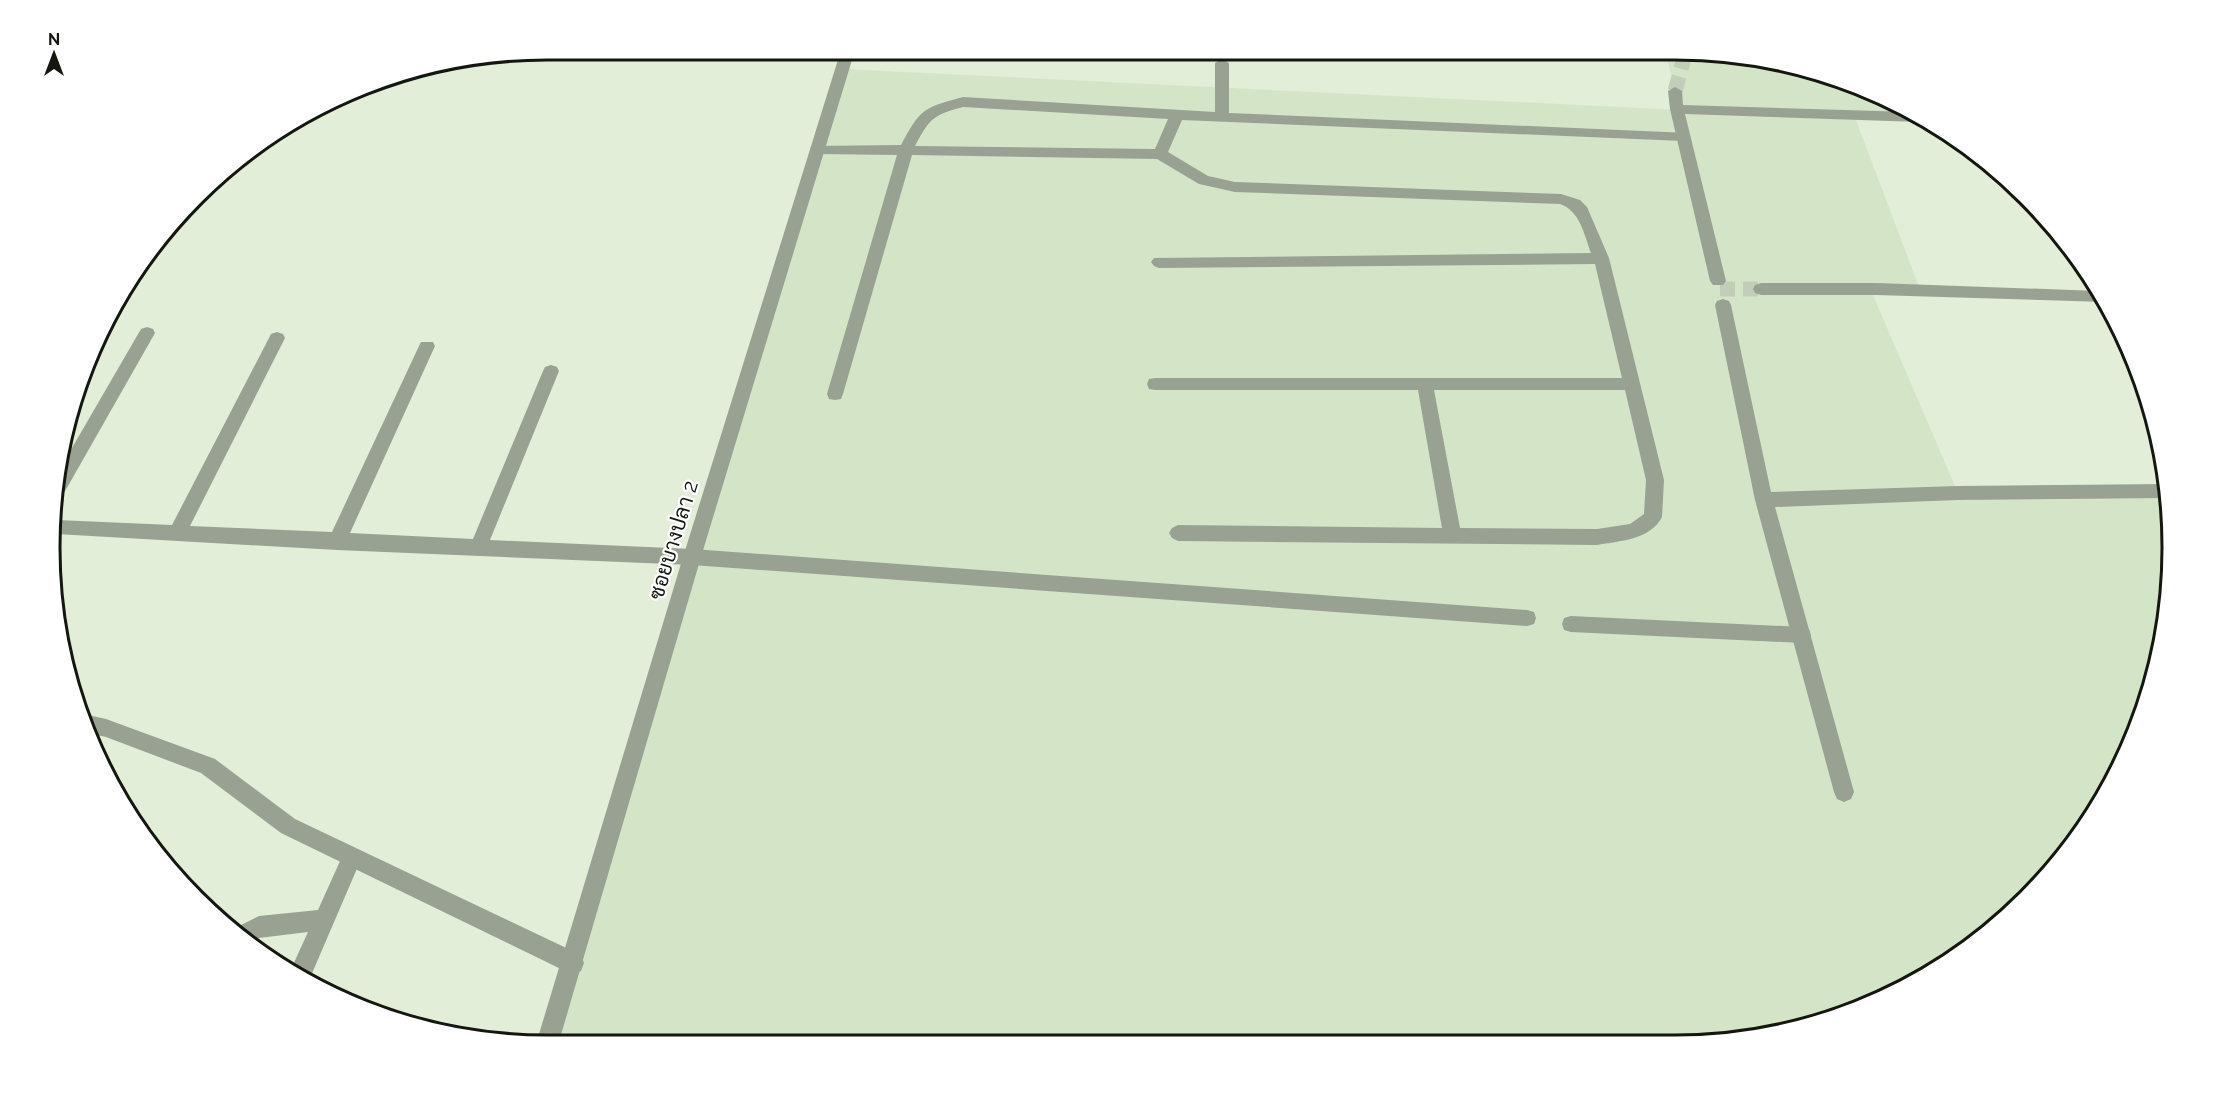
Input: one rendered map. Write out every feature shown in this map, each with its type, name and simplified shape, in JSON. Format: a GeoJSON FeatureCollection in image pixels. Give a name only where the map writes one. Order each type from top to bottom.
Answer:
{"type":"FeatureCollection","features":[{"type":"Feature","properties":{"kind":"street","name":"ซอยบางปลา 2"},"geometry":{"type":"LineString","coordinates":[[550,1035],[692,556],[845,60]]}},
{"type":"Feature","properties":{"kind":"street"},"geometry":{"type":"LineString","coordinates":[[1222,63],[1222,117]]}},
{"type":"Feature","properties":{"kind":"street"},"geometry":{"type":"LineString","coordinates":[[1675,91],[1677,110],[1718,281]]}},
{"type":"Feature","properties":{"kind":"street"},"geometry":{"type":"LineString","coordinates":[[835,394],[906,150],[919,124],[933,110],[963,102],[1177,115],[1683,136]]}},
{"type":"Feature","properties":{"kind":"street"},"geometry":{"type":"LineString","coordinates":[[1677,110],[1902,116]]}},
{"type":"Feature","properties":{"kind":"street"},"geometry":{"type":"LineString","coordinates":[[1160,154],[1177,115]]}},
{"type":"Feature","properties":{"kind":"street"},"geometry":{"type":"LineString","coordinates":[[817,149],[1160,154],[1204,180],[1235,187],[1561,199],[1575,204],[1582,211],[1601,258],[1655,480],[1653,517],[1634,531],[1597,537],[1178,533]]}},
{"type":"Feature","properties":{"kind":"street"},"geometry":{"type":"LineString","coordinates":[[1159,262],[1601,258]]}},
{"type":"Feature","properties":{"kind":"street"},"geometry":{"type":"LineString","coordinates":[[1761,289],[1930,291],[2092,297]]}},
{"type":"Feature","properties":{"kind":"street"},"geometry":{"type":"LineString","coordinates":[[1723,305],[1764,500],[1844,792]]}},
{"type":"Feature","properties":{"kind":"street"},"geometry":{"type":"LineString","coordinates":[[65,475],[147,333]]}},
{"type":"Feature","properties":{"kind":"street"},"geometry":{"type":"LineString","coordinates":[[177,533],[277,338]]}},
{"type":"Feature","properties":{"kind":"street"},"geometry":{"type":"LineString","coordinates":[[337,542],[428,346]]}},
{"type":"Feature","properties":{"kind":"street"},"geometry":{"type":"LineString","coordinates":[[478,548],[551,371]]}},
{"type":"Feature","properties":{"kind":"street"},"geometry":{"type":"LineString","coordinates":[[1155,384],[1631,384]]}},
{"type":"Feature","properties":{"kind":"street"},"geometry":{"type":"LineString","coordinates":[[1425,384],[1452,536]]}},
{"type":"Feature","properties":{"kind":"street"},"geometry":{"type":"LineString","coordinates":[[1764,500],[1958,493],[2159,491]]}},
{"type":"Feature","properties":{"kind":"street"},"geometry":{"type":"LineString","coordinates":[[61,527],[337,542],[692,556],[1527,618]]}},
{"type":"Feature","properties":{"kind":"street"},"geometry":{"type":"LineString","coordinates":[[1570,624],[1802,635]]}},
{"type":"Feature","properties":{"kind":"street"},"geometry":{"type":"LineString","coordinates":[[94,725],[208,766],[288,826],[573,963]]}},
{"type":"Feature","properties":{"kind":"street"},"geometry":{"type":"LineString","coordinates":[[303,969],[352,857]]}},
{"type":"Feature","properties":{"kind":"street"},"geometry":{"type":"LineString","coordinates":[[248,932],[259,927],[324,920]]}},
{"type":"Feature","properties":{"kind":"shaded area"},"geometry":{"type":"Polygon","coordinates":[[[1668,60],[1706,61],[1770,69],[1831,86],[1902,116],[1854,115],[1919,287],[1869,286],[1958,493],[2159,494],[2162,548],[2158,611],[2145,674],[2125,734],[2097,791],[2080,818],[2041,869],[1996,914],[1945,953],[1918,970],[1861,998],[1770,1026],[1706,1034],[547,1035],[842,69],[1680,110],[1668,60]]]}},
{"type":"Feature","properties":{"kind":"tunnel"},"geometry":{"type":"LineString","coordinates":[[1675,91],[1683,60]]}},
{"type":"Feature","properties":{"kind":"tunnel"},"geometry":{"type":"LineString","coordinates":[[1720,289],[1761,289]]}}]}
